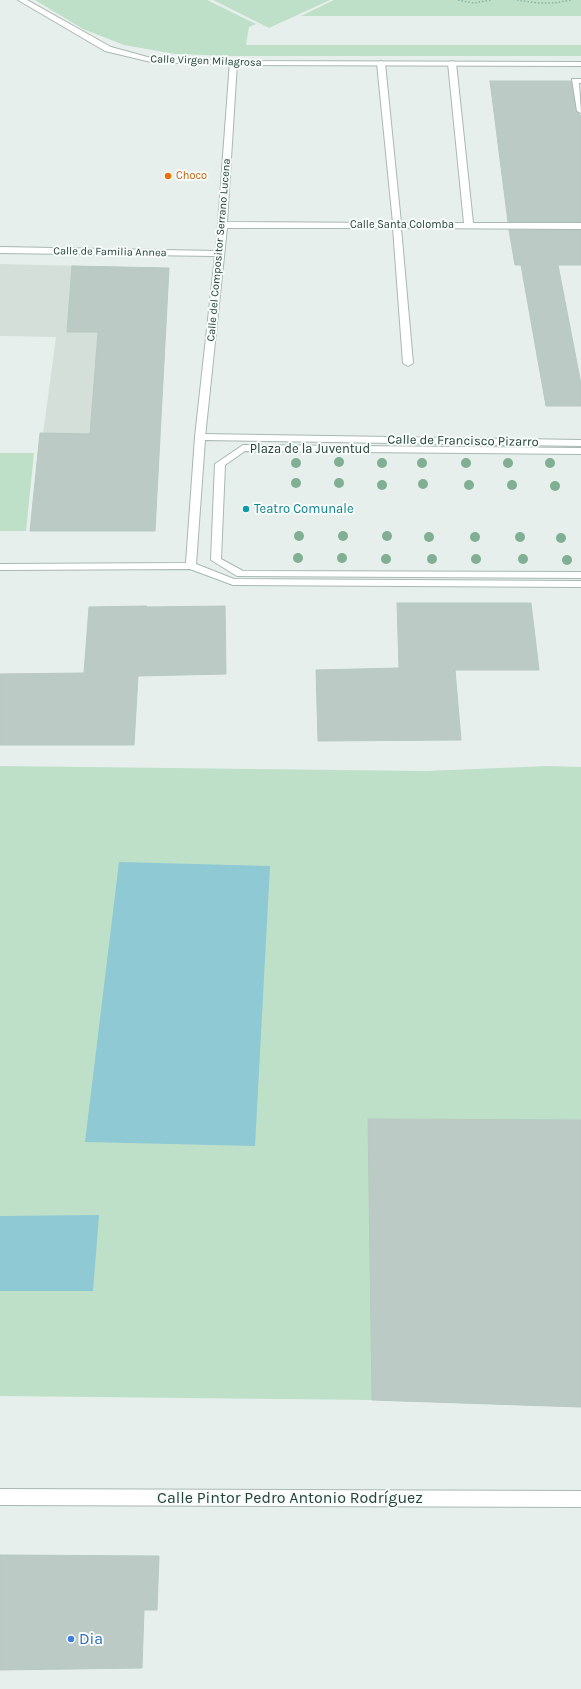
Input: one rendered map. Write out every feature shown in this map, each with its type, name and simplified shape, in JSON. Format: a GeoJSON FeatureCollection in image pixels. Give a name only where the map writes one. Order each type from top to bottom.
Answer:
{"type":"FeatureCollection","features":[{"type":"Feature","properties":{"kind":"street","name":"Calle Virgen Milagrosa"},"geometry":{"type":"LineString","coordinates":[[22,0],[108,49],[151,60],[233,63],[581,64]]}},
{"type":"Feature","properties":{"kind":"street","name":"Calle del Compositor Serrano Lucena"},"geometry":{"type":"LineString","coordinates":[[200,437],[223,225],[233,63]]}},
{"type":"Feature","properties":{"kind":"street"},"geometry":{"type":"LineString","coordinates":[[381,63],[397,226],[408,364]]}},
{"type":"Feature","properties":{"kind":"street"},"geometry":{"type":"LineString","coordinates":[[452,64],[469,226]]}},
{"type":"Feature","properties":{"kind":"street"},"geometry":{"type":"LineString","coordinates":[[581,81],[575,81],[581,111]]}},
{"type":"Feature","properties":{"kind":"street","name":"Calle Santa Colomba"},"geometry":{"type":"LineString","coordinates":[[223,225],[581,226]]}},
{"type":"Feature","properties":{"kind":"street","name":"Calle de Familia Annea"},"geometry":{"type":"LineString","coordinates":[[0,250],[220,254]]}},
{"type":"Feature","properties":{"kind":"street"},"geometry":{"type":"LineString","coordinates":[[191,566],[200,437]]}},
{"type":"Feature","properties":{"kind":"street","name":"Calle de Francisco Pizarro"},"geometry":{"type":"LineString","coordinates":[[200,437],[581,443]]}},
{"type":"Feature","properties":{"kind":"street","name":"Plaza de la Juventud"},"geometry":{"type":"LineString","coordinates":[[581,451],[243,448],[220,464],[216,560],[241,574],[581,575]]}},
{"type":"Feature","properties":{"kind":"street"},"geometry":{"type":"LineString","coordinates":[[0,567],[191,566],[233,582],[581,584]]}},
{"type":"Feature","properties":{"kind":"street","name":"Calle Pintor Pedro Antonio Rodríguez"},"geometry":{"type":"LineString","coordinates":[[0,1497],[581,1499]]}},
{"type":"Feature","properties":{"kind":"path"},"geometry":{"type":"LineString","coordinates":[[458,0],[473,3],[491,0]]}},
{"type":"Feature","properties":{"kind":"path"},"geometry":{"type":"LineString","coordinates":[[517,0],[537,3],[554,3],[571,0]]}},
{"type":"Feature","properties":{"kind":"shaded area"},"geometry":{"type":"Polygon","coordinates":[[[0,264],[169,268],[155,531],[30,531],[56,337],[0,336],[0,264]]]}},
{"type":"Feature","properties":{"kind":"green space"},"geometry":{"type":"Polygon","coordinates":[[[35,0],[207,0],[256,24],[249,27],[246,45],[581,45],[581,56],[234,56],[175,54],[124,45],[83,29],[35,0]]]}},
{"type":"Feature","properties":{"kind":"green space"},"geometry":{"type":"Polygon","coordinates":[[[213,0],[330,0],[269,28],[213,0]]]}},
{"type":"Feature","properties":{"kind":"green space"},"geometry":{"type":"Polygon","coordinates":[[[334,0],[581,0],[581,16],[301,16],[334,0]]]}},
{"type":"Feature","properties":{"kind":"green space"},"geometry":{"type":"Polygon","coordinates":[[[0,453],[34,453],[26,531],[0,531],[0,453]]]}},
{"type":"Feature","properties":{"kind":"green space"},"geometry":{"type":"Polygon","coordinates":[[[0,766],[426,771],[548,766],[581,767],[581,1407],[372,1400],[0,1396],[0,766]]]}},
{"type":"Feature","properties":{"kind":"water"},"geometry":{"type":"Polygon","coordinates":[[[119,862],[270,866],[255,1146],[85,1142],[119,862]]]}},
{"type":"Feature","properties":{"kind":"water"},"geometry":{"type":"Polygon","coordinates":[[[99,1215],[93,1291],[0,1291],[0,1216],[99,1215]]]}},
{"type":"Feature","properties":{"kind":"building"},"geometry":{"type":"Polygon","coordinates":[[[490,81],[571,81],[576,111],[581,116],[581,222],[508,222],[490,81]]]}},
{"type":"Feature","properties":{"kind":"building"},"geometry":{"type":"Polygon","coordinates":[[[509,230],[581,230],[581,265],[558,265],[581,384],[581,406],[546,406],[521,265],[515,265],[509,230]]]}},
{"type":"Feature","properties":{"kind":"building"},"geometry":{"type":"Polygon","coordinates":[[[72,266],[169,268],[155,531],[30,531],[40,433],[90,434],[98,332],[67,332],[72,266]]]}},
{"type":"Feature","properties":{"kind":"building"},"geometry":{"type":"Polygon","coordinates":[[[397,603],[531,603],[539,670],[455,670],[461,740],[318,741],[316,670],[399,668],[397,603]]]}},
{"type":"Feature","properties":{"kind":"building"},"geometry":{"type":"Polygon","coordinates":[[[225,606],[226,674],[138,676],[134,745],[0,745],[0,674],[84,673],[89,607],[225,606]]]}},
{"type":"Feature","properties":{"kind":"building"},"geometry":{"type":"Polygon","coordinates":[[[368,1119],[581,1120],[581,1407],[372,1400],[368,1119]]]}},
{"type":"Feature","properties":{"kind":"building","name":"Dia"},"geometry":{"type":"Polygon","coordinates":[[[0,1555],[159,1556],[157,1610],[144,1610],[142,1668],[0,1670],[0,1555]]]}},
{"type":"Feature","properties":{"kind":"place","name":"Choco"},"geometry":{"type":"Point","coordinates":[168,176]}},
{"type":"Feature","properties":{"kind":"place","name":"Teatro Comunale"},"geometry":{"type":"Point","coordinates":[246,509]}},
{"type":"Feature","properties":{"kind":"place","name":"Dia"},"geometry":{"type":"Point","coordinates":[71,1639]}}]}
